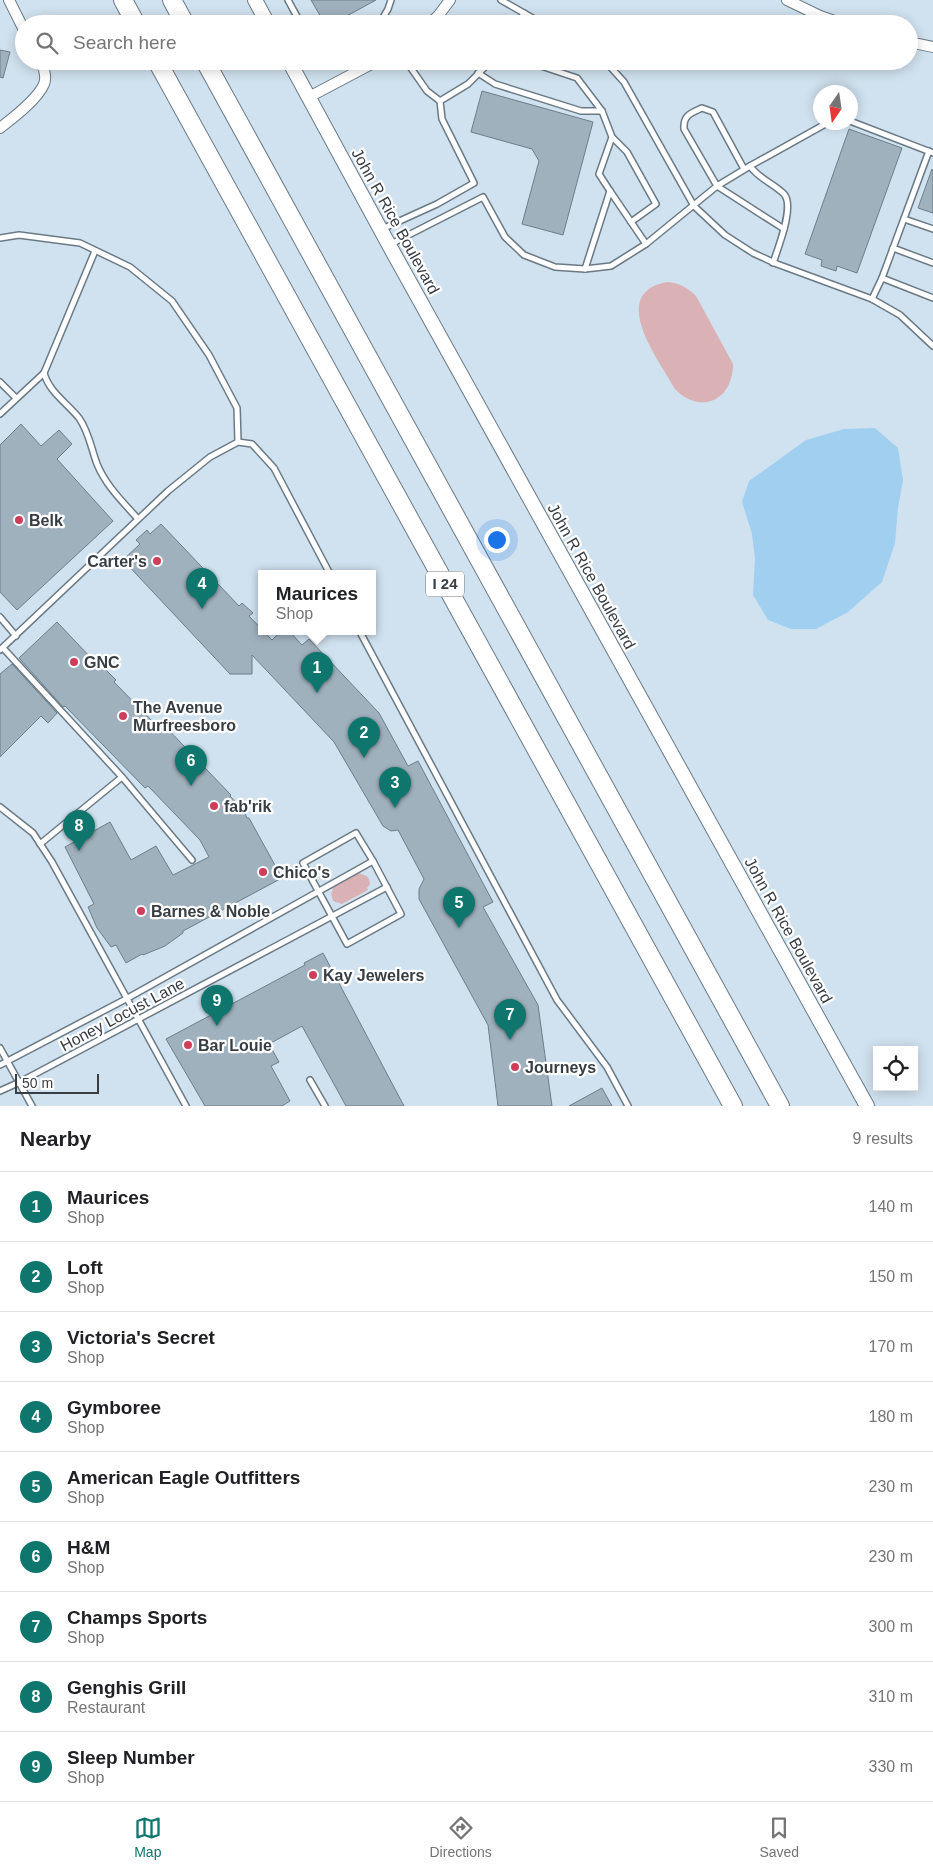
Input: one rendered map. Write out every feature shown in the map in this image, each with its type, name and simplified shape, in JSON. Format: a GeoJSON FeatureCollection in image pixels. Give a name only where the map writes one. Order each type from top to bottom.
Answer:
{"type":"FeatureCollection","features":[{"type":"Feature","properties":{"kind":"highway"},"geometry":{"type":"LineString","coordinates":[[123,0],[131,15]]}},
{"type":"Feature","properties":{"kind":"highway"},"geometry":{"type":"LineString","coordinates":[[172,0],[180,15]]}},
{"type":"Feature","properties":{"kind":"highway","name":"I 24"},"geometry":{"type":"LineString","coordinates":[[162,70],[733,1106]]}},
{"type":"Feature","properties":{"kind":"highway","name":"I 24"},"geometry":{"type":"LineString","coordinates":[[210,70],[780,1106]]}},
{"type":"Feature","properties":{"kind":"street"},"geometry":{"type":"LineString","coordinates":[[9,0],[16,15]]}},
{"type":"Feature","properties":{"kind":"street"},"geometry":{"type":"LineString","coordinates":[[254,0],[263,15]]}},
{"type":"Feature","properties":{"kind":"street"},"geometry":{"type":"LineString","coordinates":[[439,15],[450,0]]}},
{"type":"Feature","properties":{"kind":"street"},"geometry":{"type":"LineString","coordinates":[[787,0],[818,15]]}},
{"type":"Feature","properties":{"kind":"street"},"geometry":{"type":"LineString","coordinates":[[918,44],[933,47]]}},
{"type":"Feature","properties":{"kind":"street"},"geometry":{"type":"LineString","coordinates":[[0,128],[28,104],[44,83],[45,70]]}},
{"type":"Feature","properties":{"kind":"street","name":"John R Rice Boulevard"},"geometry":{"type":"LineString","coordinates":[[294,70],[867,1106]]}},
{"type":"Feature","properties":{"kind":"street"},"geometry":{"type":"LineString","coordinates":[[309,98],[360,70]]}},
{"type":"Feature","properties":{"kind":"lane"},"geometry":{"type":"LineString","coordinates":[[288,0],[296,15]]}},
{"type":"Feature","properties":{"kind":"lane"},"geometry":{"type":"LineString","coordinates":[[385,15],[391,0]]}},
{"type":"Feature","properties":{"kind":"lane"},"geometry":{"type":"LineString","coordinates":[[501,0],[527,15]]}},
{"type":"Feature","properties":{"kind":"lane"},"geometry":{"type":"LineString","coordinates":[[382,230],[437,204],[474,183],[442,119],[440,101],[427,91],[412,70]]}},
{"type":"Feature","properties":{"kind":"lane"},"geometry":{"type":"LineString","coordinates":[[440,101],[468,84],[481,70]]}},
{"type":"Feature","properties":{"kind":"lane"},"geometry":{"type":"LineString","coordinates":[[553,70],[577,78],[602,111],[612,136],[627,152],[656,204],[631,222]]}},
{"type":"Feature","properties":{"kind":"lane"},"geometry":{"type":"LineString","coordinates":[[614,70],[624,82],[694,206],[725,235],[753,254],[872,299],[900,314],[933,346]]}},
{"type":"Feature","properties":{"kind":"lane"},"geometry":{"type":"LineString","coordinates":[[478,73],[495,84],[582,111],[602,111]]}},
{"type":"Feature","properties":{"kind":"lane"},"geometry":{"type":"LineString","coordinates":[[744,170],[713,112],[702,108],[688,114],[685,118],[684,129],[718,186],[784,229]]}},
{"type":"Feature","properties":{"kind":"lane"},"geometry":{"type":"LineString","coordinates":[[858,123],[931,152],[872,299]]}},
{"type":"Feature","properties":{"kind":"lane"},"geometry":{"type":"LineString","coordinates":[[389,245],[483,197],[505,237],[524,254],[555,267],[585,269],[611,266],[646,244],[718,186],[815,130]]}},
{"type":"Feature","properties":{"kind":"lane"},"geometry":{"type":"LineString","coordinates":[[612,136],[600,174],[610,192],[646,244]]}},
{"type":"Feature","properties":{"kind":"lane"},"geometry":{"type":"LineString","coordinates":[[750,166],[756,174],[784,194],[787,200],[784,229],[773,262]]}},
{"type":"Feature","properties":{"kind":"lane"},"geometry":{"type":"LineString","coordinates":[[585,269],[610,192]]}},
{"type":"Feature","properties":{"kind":"lane"},"geometry":{"type":"LineString","coordinates":[[904,219],[933,229]]}},
{"type":"Feature","properties":{"kind":"lane"},"geometry":{"type":"LineString","coordinates":[[0,238],[19,235],[80,243],[130,267],[172,301],[209,355],[237,408],[238,442]]}},
{"type":"Feature","properties":{"kind":"lane"},"geometry":{"type":"LineString","coordinates":[[893,248],[933,263]]}},
{"type":"Feature","properties":{"kind":"lane"},"geometry":{"type":"LineString","coordinates":[[0,414],[44,373],[95,250]]}},
{"type":"Feature","properties":{"kind":"lane"},"geometry":{"type":"LineString","coordinates":[[882,278],[933,298]]}},
{"type":"Feature","properties":{"kind":"lane"},"geometry":{"type":"LineString","coordinates":[[44,373],[46,383],[79,419],[90,440],[97,464],[110,488],[138,519]]}},
{"type":"Feature","properties":{"kind":"lane"},"geometry":{"type":"LineString","coordinates":[[0,382],[16,398]]}},
{"type":"Feature","properties":{"kind":"lane"},"geometry":{"type":"LineString","coordinates":[[192,860],[122,777],[2,649],[168,491],[210,457],[238,442],[252,444],[274,468],[328,570]]}},
{"type":"Feature","properties":{"kind":"lane"},"geometry":{"type":"LineString","coordinates":[[0,617],[16,636]]}},
{"type":"Feature","properties":{"kind":"lane"},"geometry":{"type":"LineString","coordinates":[[362,635],[556,1000],[607,1067],[628,1106]]}},
{"type":"Feature","properties":{"kind":"lane"},"geometry":{"type":"LineString","coordinates":[[40,844],[122,777]]}},
{"type":"Feature","properties":{"kind":"lane"},"geometry":{"type":"LineString","coordinates":[[0,807],[33,833],[52,862],[186,1106]]}},
{"type":"Feature","properties":{"kind":"lane"},"geometry":{"type":"LineString","coordinates":[[356,833],[373,861],[401,914],[347,944],[303,863],[356,833]]}},
{"type":"Feature","properties":{"kind":"lane","name":"Honey Locust Lane"},"geometry":{"type":"LineString","coordinates":[[0,1065],[126,999],[373,861]]}},
{"type":"Feature","properties":{"kind":"lane","name":"Honey Locust Lane"},"geometry":{"type":"LineString","coordinates":[[0,1091],[138,1020],[387,887]]}},
{"type":"Feature","properties":{"kind":"lane"},"geometry":{"type":"LineString","coordinates":[[0,1048],[32,1106]]}},
{"type":"Feature","properties":{"kind":"lane"},"geometry":{"type":"LineString","coordinates":[[310,1080],[325,1106]]}},
{"type":"Feature","properties":{"kind":"shaded area"},"geometry":{"type":"Polygon","coordinates":[[[667,282],[683,286],[696,296],[733,364],[732,377],[727,387],[721,395],[713,400],[695,401],[685,397],[675,389],[643,329],[639,313],[641,299],[649,289],[667,282]]]}},
{"type":"Feature","properties":{"kind":"shaded area"},"geometry":{"type":"Polygon","coordinates":[[[359,873],[369,878],[368,890],[342,904],[333,901],[332,887],[359,873]]]}},
{"type":"Feature","properties":{"kind":"water"},"geometry":{"type":"Polygon","coordinates":[[[875,428],[898,448],[903,480],[895,543],[882,582],[848,612],[816,629],[791,629],[768,620],[753,595],[755,558],[752,534],[742,502],[749,481],[806,440],[844,429],[875,428]]]}},
{"type":"Feature","properties":{"kind":"building"},"geometry":{"type":"Polygon","coordinates":[[[311,0],[376,0],[348,15],[320,15],[311,0]]]}},
{"type":"Feature","properties":{"kind":"building"},"geometry":{"type":"Polygon","coordinates":[[[0,50],[10,52],[3,78],[0,77],[0,50]]]}},
{"type":"Feature","properties":{"kind":"building"},"geometry":{"type":"Polygon","coordinates":[[[482,91],[593,122],[563,235],[522,224],[539,161],[532,149],[471,132],[482,91]]]}},
{"type":"Feature","properties":{"kind":"building"},"geometry":{"type":"Polygon","coordinates":[[[849,130],[902,148],[857,273],[837,266],[836,271],[821,266],[822,260],[805,254],[849,130]]]}},
{"type":"Feature","properties":{"kind":"building"},"geometry":{"type":"Polygon","coordinates":[[[933,170],[933,213],[918,208],[933,170]]]}},
{"type":"Feature","properties":{"kind":"building"},"geometry":{"type":"Polygon","coordinates":[[[21,424],[41,446],[59,430],[72,444],[57,459],[113,521],[17,610],[0,592],[0,445],[21,424]]]}},
{"type":"Feature","properties":{"kind":"building"},"geometry":{"type":"Polygon","coordinates":[[[161,524],[239,606],[242,603],[253,613],[249,616],[258,625],[258,635],[267,635],[272,640],[277,635],[293,635],[302,645],[309,639],[379,713],[408,766],[418,761],[493,902],[483,907],[538,1005],[552,1106],[498,1106],[488,1025],[419,899],[419,889],[424,879],[398,830],[391,831],[383,826],[334,742],[252,655],[252,674],[230,674],[123,560],[140,544],[136,540],[147,530],[150,534],[161,524]]]}},
{"type":"Feature","properties":{"kind":"building"},"geometry":{"type":"Polygon","coordinates":[[[57,622],[93,660],[94,658],[116,680],[114,682],[156,725],[160,721],[231,795],[247,818],[249,818],[282,878],[183,931],[183,933],[165,946],[142,954],[126,963],[116,945],[111,947],[97,928],[88,907],[94,904],[65,847],[110,822],[131,860],[156,846],[173,875],[209,857],[200,840],[148,786],[145,788],[65,706],[63,707],[19,658],[57,622]]]}},
{"type":"Feature","properties":{"kind":"building"},"geometry":{"type":"Polygon","coordinates":[[[12,664],[57,713],[48,723],[41,716],[0,757],[0,674],[12,664]]]}},
{"type":"Feature","properties":{"kind":"building"},"geometry":{"type":"Polygon","coordinates":[[[323,953],[404,1106],[346,1106],[302,1026],[269,1044],[279,1062],[271,1066],[290,1101],[282,1106],[205,1106],[166,1039],[305,965],[304,963],[323,953]]]}},
{"type":"Feature","properties":{"kind":"building"},"geometry":{"type":"Polygon","coordinates":[[[602,1088],[612,1106],[569,1106],[602,1088]]]}},
{"type":"Feature","properties":{"kind":"place","name":"Belk"},"geometry":{"type":"Point","coordinates":[19,520]}},
{"type":"Feature","properties":{"kind":"place","name":"Carter's"},"geometry":{"type":"Point","coordinates":[157,561]}},
{"type":"Feature","properties":{"kind":"place","name":"Gymboree"},"geometry":{"type":"Point","coordinates":[202,609]}},
{"type":"Feature","properties":{"kind":"place","name":"GNC"},"geometry":{"type":"Point","coordinates":[74,662]}},
{"type":"Feature","properties":{"kind":"place","name":"Maurices"},"geometry":{"type":"Point","coordinates":[317,693]}},
{"type":"Feature","properties":{"kind":"place","name":"The Avenue Murfreesboro"},"geometry":{"type":"Point","coordinates":[123,716]}},
{"type":"Feature","properties":{"kind":"place","name":"Loft"},"geometry":{"type":"Point","coordinates":[364,758]}},
{"type":"Feature","properties":{"kind":"place","name":"H&M"},"geometry":{"type":"Point","coordinates":[191,786]}},
{"type":"Feature","properties":{"kind":"place","name":"fab'rik"},"geometry":{"type":"Point","coordinates":[214,806]}},
{"type":"Feature","properties":{"kind":"place","name":"Victoria's Secret"},"geometry":{"type":"Point","coordinates":[395,808]}},
{"type":"Feature","properties":{"kind":"place","name":"Genghis Grill"},"geometry":{"type":"Point","coordinates":[79,851]}},
{"type":"Feature","properties":{"kind":"place","name":"Chico's"},"geometry":{"type":"Point","coordinates":[263,872]}},
{"type":"Feature","properties":{"kind":"place","name":"Barnes & Noble"},"geometry":{"type":"Point","coordinates":[141,911]}},
{"type":"Feature","properties":{"kind":"place","name":"American Eagle Outfitters"},"geometry":{"type":"Point","coordinates":[459,928]}},
{"type":"Feature","properties":{"kind":"place","name":"Kay Jewelers"},"geometry":{"type":"Point","coordinates":[313,975]}},
{"type":"Feature","properties":{"kind":"place","name":"Sleep Number"},"geometry":{"type":"Point","coordinates":[217,1026]}},
{"type":"Feature","properties":{"kind":"place","name":"Champs Sports"},"geometry":{"type":"Point","coordinates":[510,1040]}},
{"type":"Feature","properties":{"kind":"place","name":"Bar Louie"},"geometry":{"type":"Point","coordinates":[188,1045]}},
{"type":"Feature","properties":{"kind":"place","name":"Journeys"},"geometry":{"type":"Point","coordinates":[515,1067]}}]}
